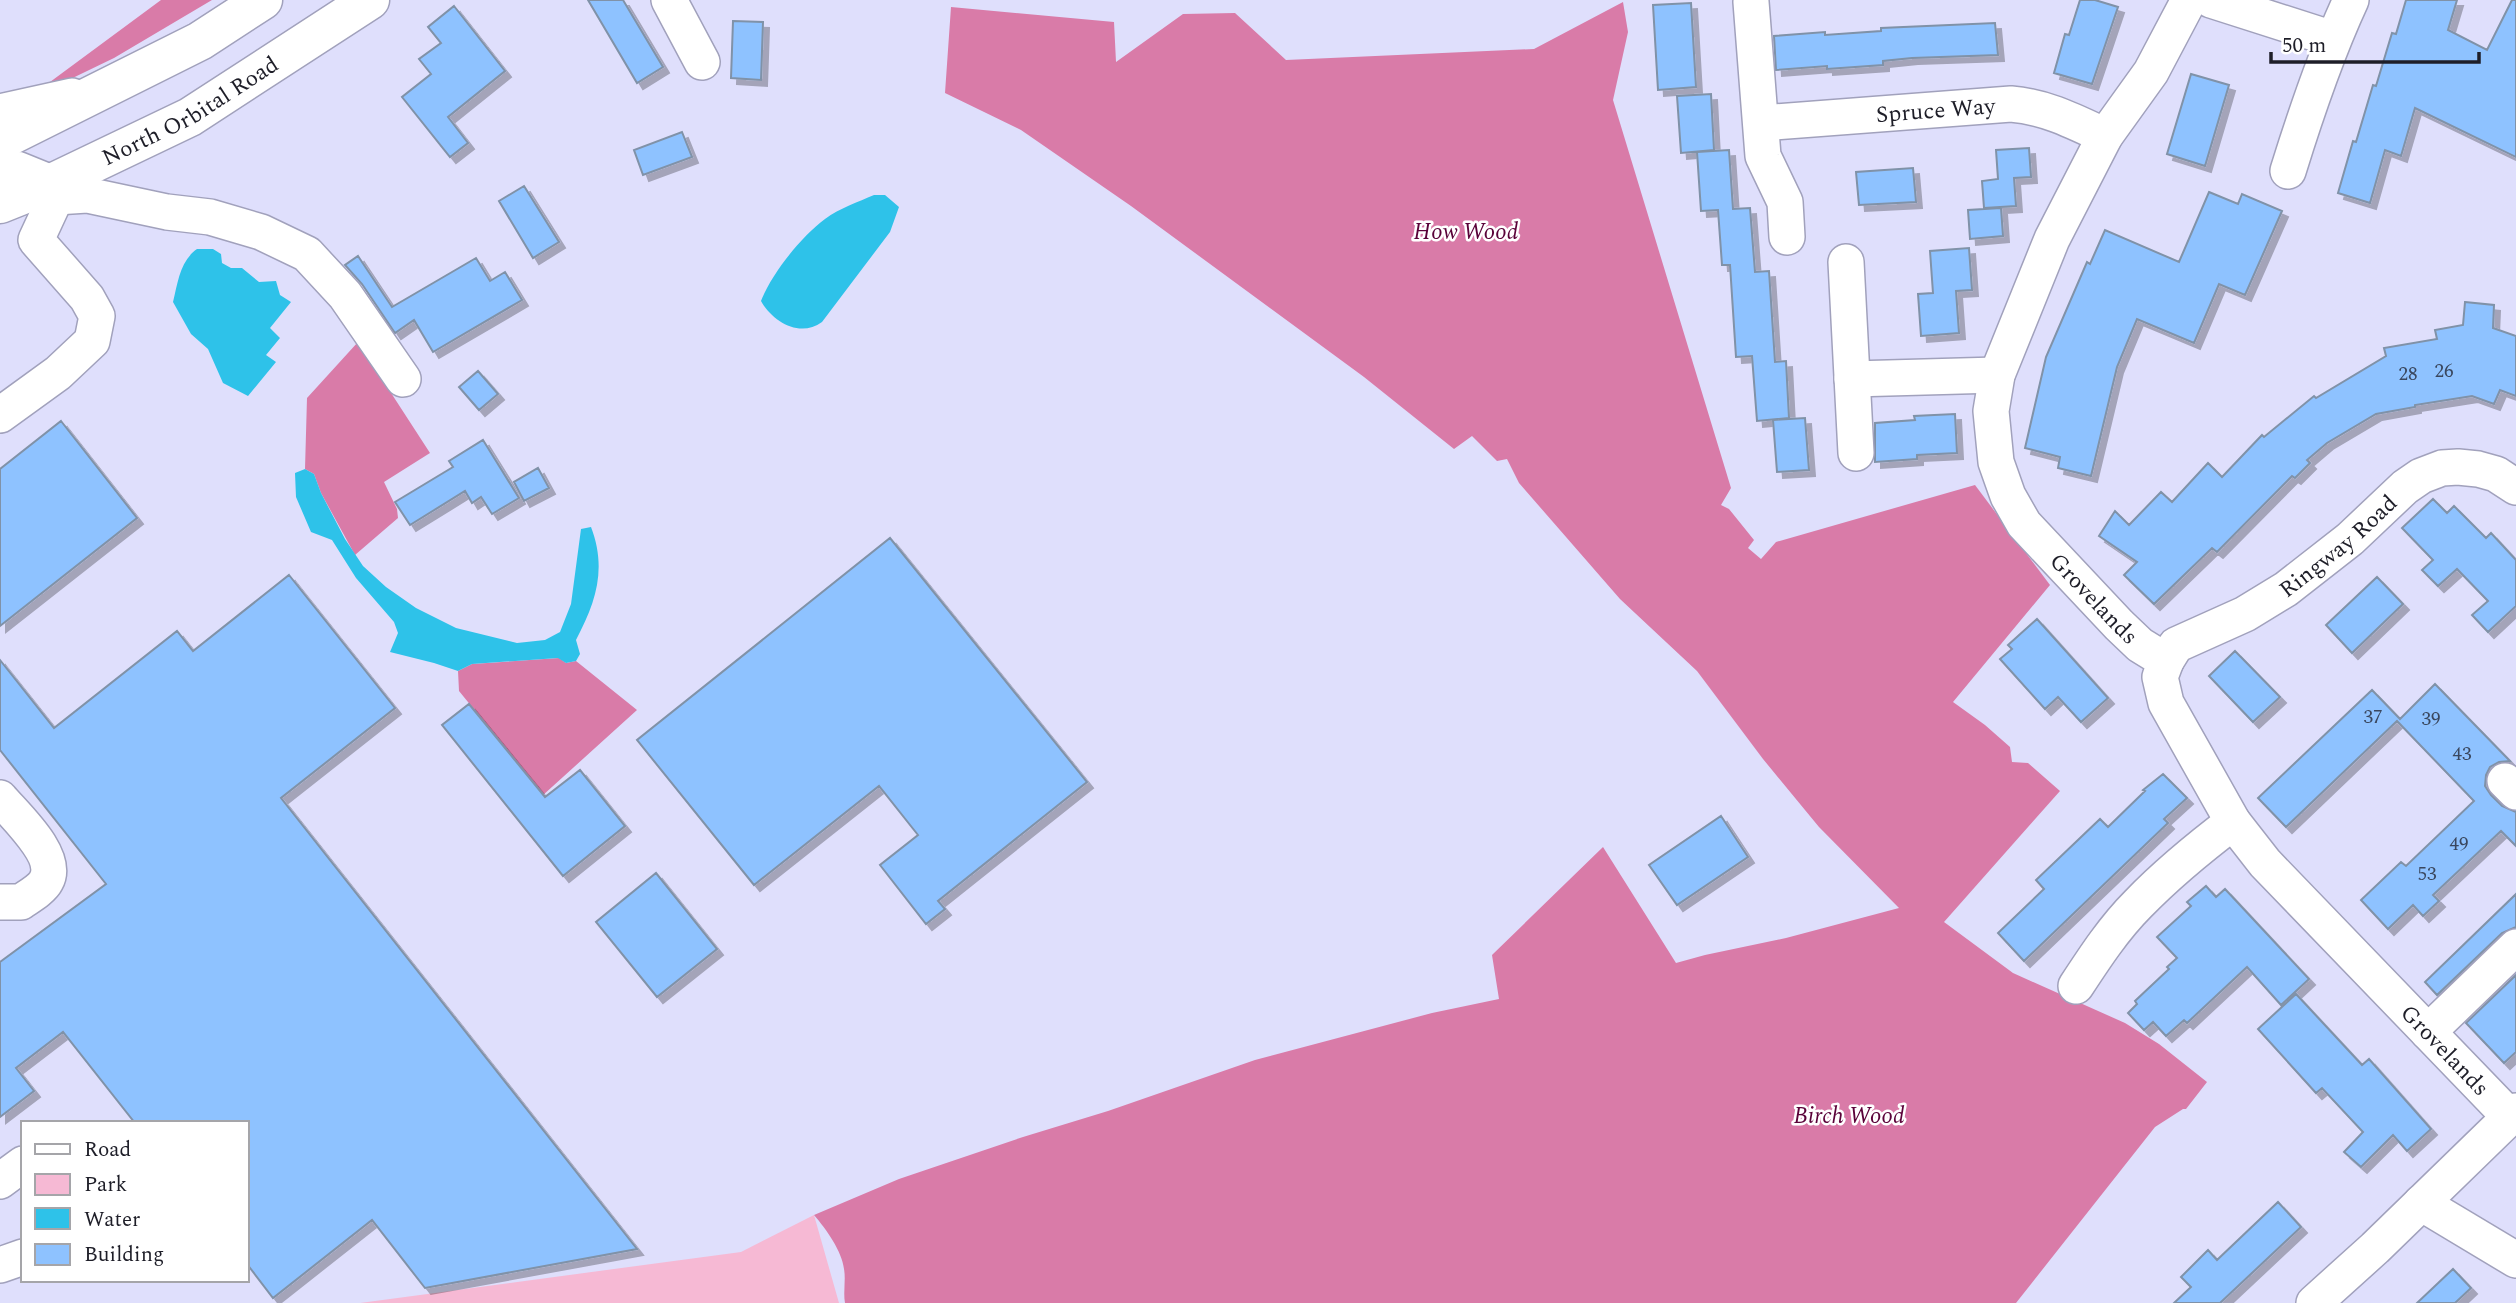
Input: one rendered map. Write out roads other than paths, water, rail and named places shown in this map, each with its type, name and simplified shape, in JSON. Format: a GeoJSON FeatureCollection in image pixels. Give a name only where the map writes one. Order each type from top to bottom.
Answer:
{"type":"FeatureCollection","features":[{"type":"Feature","properties":{"kind":"highway"},"geometry":{"type":"LineString","coordinates":[[0,141],[111,88],[200,41],[263,0]]}},
{"type":"Feature","properties":{"kind":"highway","name":"North Orbital Road"},"geometry":{"type":"LineString","coordinates":[[0,204],[53,190],[190,117],[370,0]]}},
{"type":"Feature","properties":{"kind":"highway"},"geometry":{"type":"LineString","coordinates":[[0,173],[18,171],[53,190]]}},
{"type":"Feature","properties":{"kind":"street"},"geometry":{"type":"LineString","coordinates":[[669,0],[702,62]]}},
{"type":"Feature","properties":{"kind":"street","name":"Grovelands"},"geometry":{"type":"LineString","coordinates":[[2189,0],[2151,72],[2105,136],[2052,239],[1997,375],[1991,411],[1996,462],[2008,496],[2024,524],[2119,625],[2140,645],[2165,661],[2160,677],[2166,703],[2233,822],[2265,863],[2428,1032],[2513,1114]]}},
{"type":"Feature","properties":{"kind":"street"},"geometry":{"type":"LineString","coordinates":[[2211,0],[2333,39]]}},
{"type":"Feature","properties":{"kind":"street"},"geometry":{"type":"LineString","coordinates":[[2288,171],[2333,39],[2351,0]]}},
{"type":"Feature","properties":{"kind":"street"},"geometry":{"type":"LineString","coordinates":[[1751,2],[1763,156],[1785,202],[1787,237]]}},
{"type":"Feature","properties":{"kind":"street"},"geometry":{"type":"LineString","coordinates":[[0,112],[111,88]]}},
{"type":"Feature","properties":{"kind":"street","name":"Spruce Way"},"geometry":{"type":"LineString","coordinates":[[1761,123],[2011,104],[2053,111],[2105,136]]}},
{"type":"Feature","properties":{"kind":"street"},"geometry":{"type":"LineString","coordinates":[[0,415],[58,373],[92,341],[97,316],[87,298],[36,240],[53,190],[167,212],[210,217],[261,232],[307,254],[345,295],[403,379]]}},
{"type":"Feature","properties":{"kind":"street"},"geometry":{"type":"LineString","coordinates":[[1846,262],[1856,453]]}},
{"type":"Feature","properties":{"kind":"street"},"geometry":{"type":"LineString","coordinates":[[1852,379],[1997,375]]}},
{"type":"Feature","properties":{"kind":"street","name":"Ringway Road"},"geometry":{"type":"LineString","coordinates":[[2165,661],[2176,645],[2245,614],[2286,589],[2350,540],[2405,487],[2421,476],[2442,468],[2467,468],[2496,474],[2516,487]]}},
{"type":"Feature","properties":{"kind":"street"},"geometry":{"type":"LineString","coordinates":[[0,798],[36,839],[46,856],[49,869],[46,881],[21,902],[0,902]]}},
{"type":"Feature","properties":{"kind":"street"},"geometry":{"type":"LineString","coordinates":[[2076,986],[2108,939],[2137,904],[2200,847],[2233,822]]}},
{"type":"Feature","properties":{"kind":"street"},"geometry":{"type":"LineString","coordinates":[[2428,1032],[2516,947]]}},
{"type":"Feature","properties":{"kind":"street"},"geometry":{"type":"LineString","coordinates":[[2314,1303],[2513,1114]]}},
{"type":"Feature","properties":{"kind":"street"},"geometry":{"type":"LineString","coordinates":[[0,1181],[21,1165]]}},
{"type":"Feature","properties":{"kind":"street"},"geometry":{"type":"LineString","coordinates":[[2430,1195],[2477,1215],[2516,1238]]}},
{"type":"Feature","properties":{"kind":"street"},"geometry":{"type":"LineString","coordinates":[[2430,1195],[2516,1261]]}},
{"type":"Feature","properties":{"kind":"street"},"geometry":{"type":"LineString","coordinates":[[0,1265],[21,1258]]}},
{"type":"Feature","properties":{"kind":"water"},"geometry":{"type":"Polygon","coordinates":[[[874,195],[885,195],[899,207],[890,232],[822,322],[814,327],[796,328],[772,315],[761,301],[772,279],[797,245],[831,215],[874,195]]]}},
{"type":"Feature","properties":{"kind":"water"},"geometry":{"type":"Polygon","coordinates":[[[197,249],[213,249],[221,254],[222,263],[231,268],[242,268],[259,282],[276,281],[280,295],[291,302],[270,328],[280,338],[266,355],[276,362],[248,396],[223,383],[208,349],[191,334],[173,302],[183,266],[197,249]]]}},
{"type":"Feature","properties":{"kind":"water"},"geometry":{"type":"Polygon","coordinates":[[[305,469],[314,474],[345,539],[363,566],[386,587],[416,608],[456,628],[517,643],[545,640],[560,632],[571,604],[581,529],[591,527],[596,542],[599,571],[594,599],[576,640],[580,654],[576,661],[566,663],[558,658],[472,664],[458,671],[390,652],[398,633],[394,622],[356,578],[332,540],[311,532],[296,497],[295,473],[305,469]]]}},
{"type":"Feature","properties":{"kind":"park label","name":"How Wood"},"geometry":{"type":"Point","coordinates":[1466,231]}},
{"type":"Feature","properties":{"kind":"park label","name":"Birch Wood"},"geometry":{"type":"Point","coordinates":[1849,1115]}}]}
